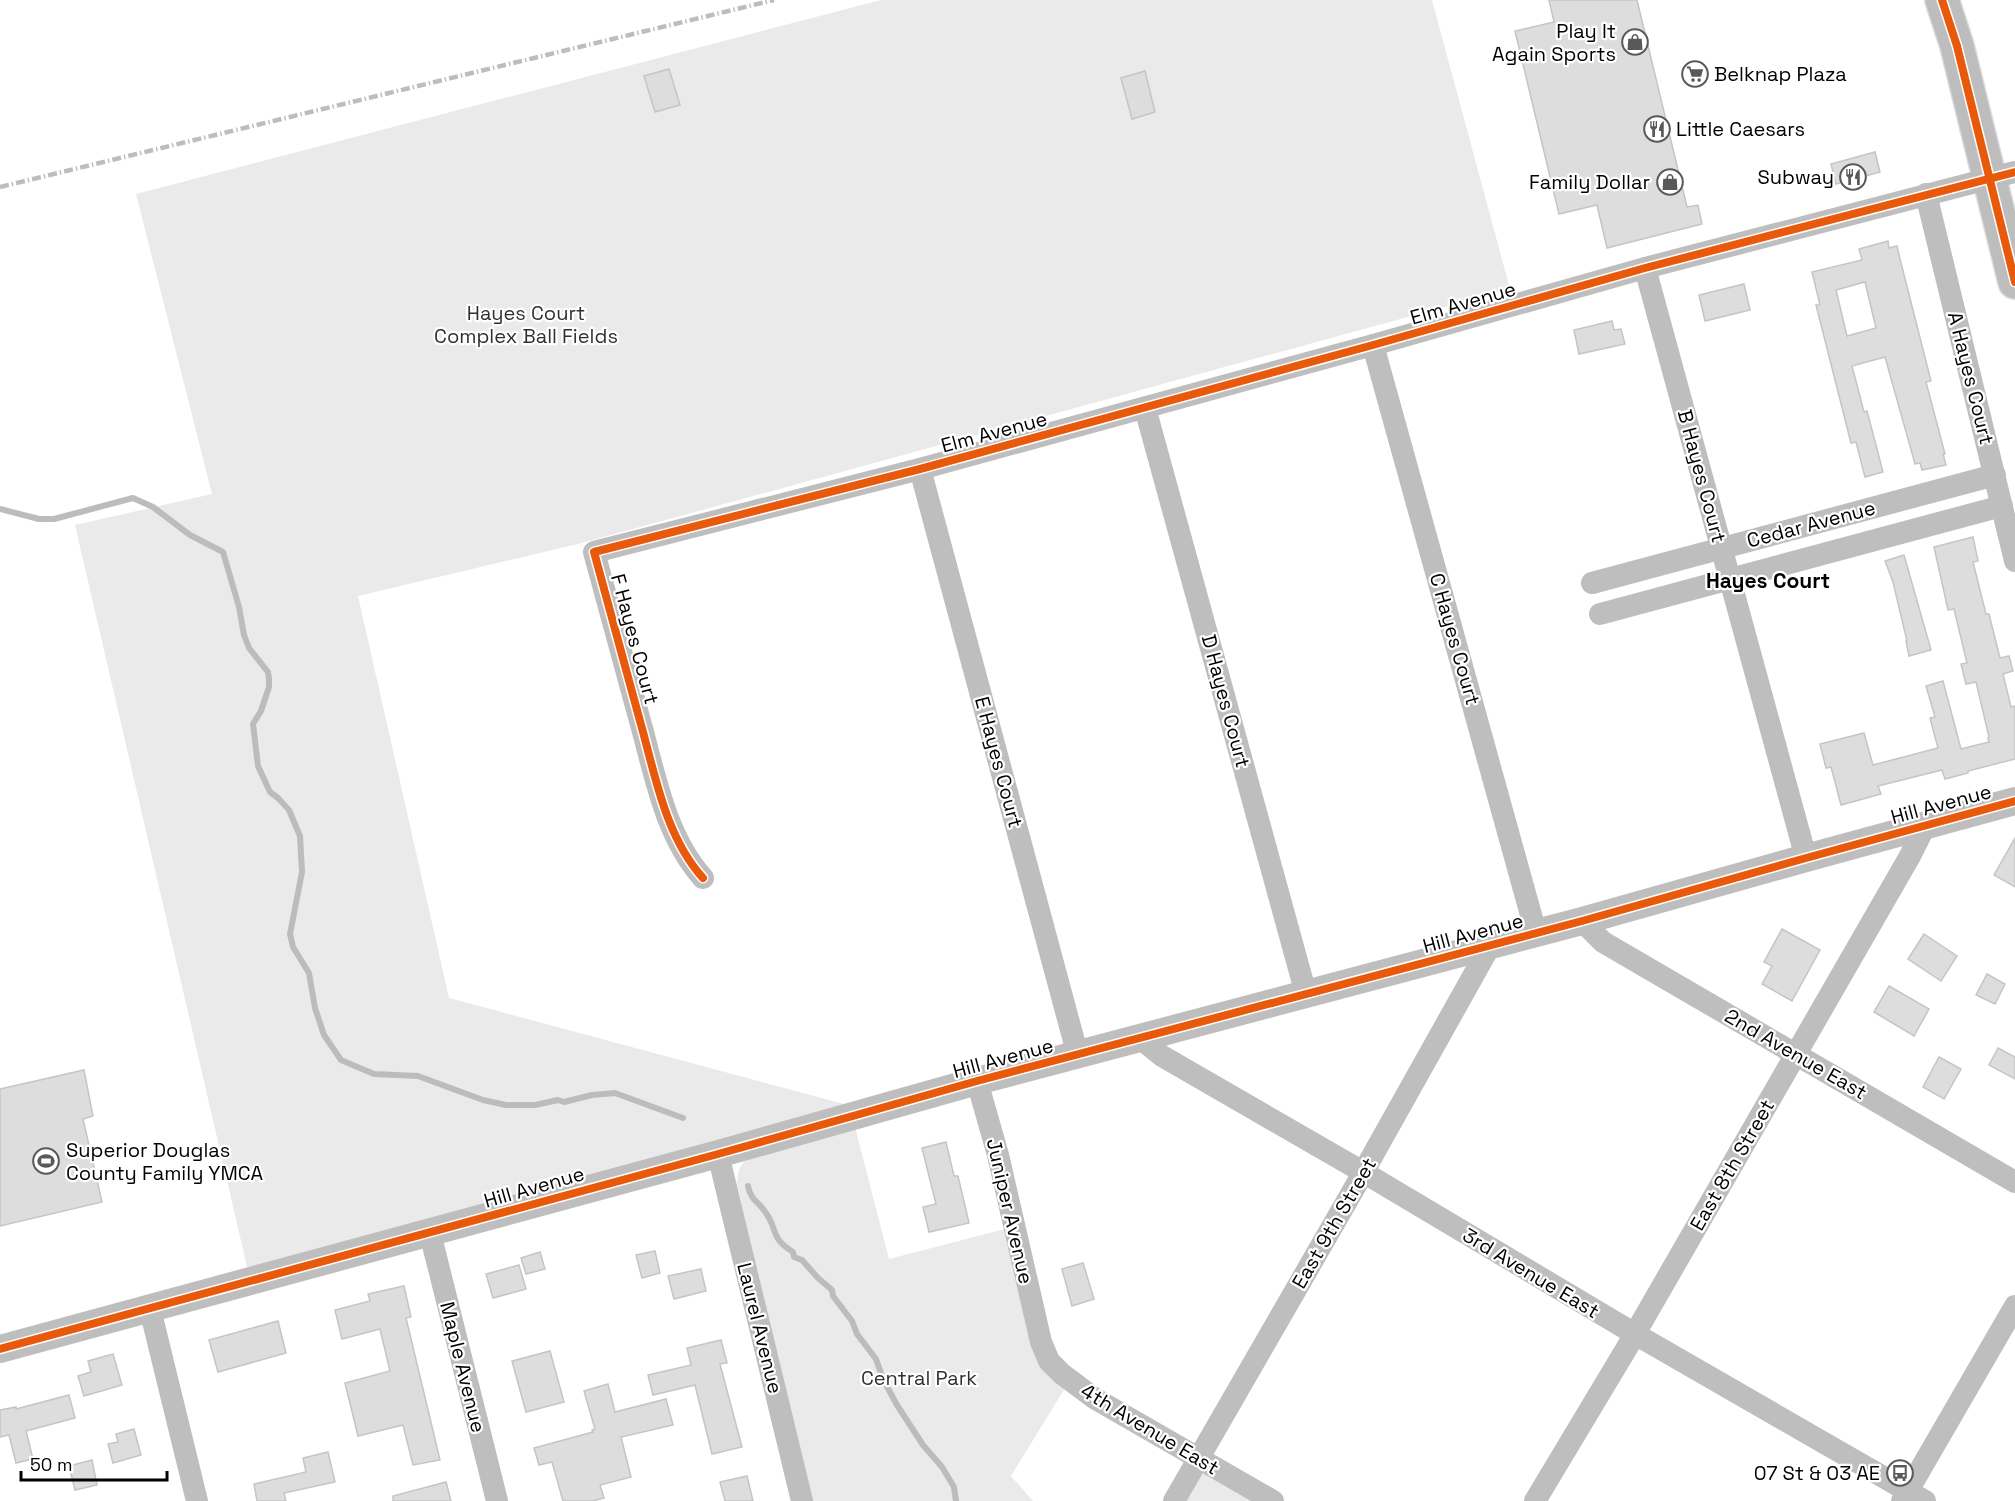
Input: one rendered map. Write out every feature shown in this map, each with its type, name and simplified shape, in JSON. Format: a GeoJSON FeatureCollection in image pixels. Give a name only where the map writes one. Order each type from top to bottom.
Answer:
{"type":"FeatureCollection","features":[{"type":"Feature","properties":{"kind":"highway"},"geometry":{"type":"LineString","coordinates":[[1941,0],[2002,175],[2015,282]]}},
{"type":"Feature","properties":{"kind":"highway"},"geometry":{"type":"LineString","coordinates":[[1953,0],[1957,46]]}},
{"type":"Feature","properties":{"kind":"street","name":"Elm Avenue"},"geometry":{"type":"LineString","coordinates":[[920,469],[1645,268],[2002,175]]}},
{"type":"Feature","properties":{"kind":"street","name":"A Hayes Court"},"geometry":{"type":"LineString","coordinates":[[1926,194],[2015,561]]}},
{"type":"Feature","properties":{"kind":"street","name":"B Hayes Court"},"geometry":{"type":"LineString","coordinates":[[1645,268],[1806,858]]}},
{"type":"Feature","properties":{"kind":"street","name":"C Hayes Court"},"geometry":{"type":"LineString","coordinates":[[1373,345],[1536,933]]}},
{"type":"Feature","properties":{"kind":"street","name":"D Hayes Court"},"geometry":{"type":"LineString","coordinates":[[1145,408],[1306,994]]}},
{"type":"Feature","properties":{"kind":"street","name":"F Hayes Court"},"geometry":{"type":"LineString","coordinates":[[703,878],[682,851],[660,790],[594,552],[920,469]]}},
{"type":"Feature","properties":{"kind":"street","name":"E Hayes Court"},"geometry":{"type":"LineString","coordinates":[[920,469],[1078,1056]]}},
{"type":"Feature","properties":{"kind":"street","name":"Cedar Avenue"},"geometry":{"type":"LineString","coordinates":[[1592,583],[1995,475]]}},
{"type":"Feature","properties":{"kind":"street","name":"Cedar Avenue"},"geometry":{"type":"LineString","coordinates":[[1600,614],[2002,506]]}},
{"type":"Feature","properties":{"kind":"street","name":"Hill Avenue"},"geometry":{"type":"LineString","coordinates":[[0,1349],[718,1154],[977,1081],[1141,1040],[2015,801]]}},
{"type":"Feature","properties":{"kind":"street","name":"East 8th Street"},"geometry":{"type":"LineString","coordinates":[[1535,1501],[1635,1334],[1910,856],[1925,826]]}},
{"type":"Feature","properties":{"kind":"street","name":"2nd Avenue East"},"geometry":{"type":"LineString","coordinates":[[1582,921],[1603,942],[2015,1182]]}},
{"type":"Feature","properties":{"kind":"street","name":"East 9th Street"},"geometry":{"type":"LineString","coordinates":[[1174,1501],[1491,945]]}},
{"type":"Feature","properties":{"kind":"street","name":"3rd Avenue East"},"geometry":{"type":"LineString","coordinates":[[1141,1040],[1172,1062],[1363,1172],[1912,1498]]}},
{"type":"Feature","properties":{"kind":"street","name":"Juniper Avenue"},"geometry":{"type":"LineString","coordinates":[[977,1081],[998,1155],[1041,1342]]}},
{"type":"Feature","properties":{"kind":"street","name":"Laurel Avenue"},"geometry":{"type":"LineString","coordinates":[[718,1154],[802,1501]]}},
{"type":"Feature","properties":{"kind":"street","name":"Maple Avenue"},"geometry":{"type":"LineString","coordinates":[[430,1233],[497,1501]]}},
{"type":"Feature","properties":{"kind":"street"},"geometry":{"type":"LineString","coordinates":[[1912,1498],[2015,1306]]}},
{"type":"Feature","properties":{"kind":"street"},"geometry":{"type":"LineString","coordinates":[[150,1309],[197,1501]]}},
{"type":"Feature","properties":{"kind":"street","name":"4th Avenue East"},"geometry":{"type":"LineString","coordinates":[[1041,1342],[1049,1361],[1094,1398],[1274,1501]]}},
{"type":"Feature","properties":{"kind":"green space","name":"Hayes Court Complex Ball Fields"},"geometry":{"type":"Polygon","coordinates":[[[881,0],[1432,0],[1510,289],[578,544],[358,596],[449,998],[844,1104],[248,1271],[75,525],[212,494],[136,194],[881,0]]]}},
{"type":"Feature","properties":{"kind":"green space","name":"Central Park"},"geometry":{"type":"Polygon","coordinates":[[[855,1127],[889,1259],[1009,1228],[1065,1388],[1011,1476],[1033,1501],[812,1501],[737,1184],[740,1167],[748,1159],[855,1127]]]}},
{"type":"Feature","properties":{"kind":"green space"},"geometry":{"type":"Polygon","coordinates":[[[1207,1472],[1259,1501],[1185,1501],[1200,1476],[1207,1472]]]}},
{"type":"Feature","properties":{"kind":"building"},"geometry":{"type":"Polygon","coordinates":[[[1549,0],[1637,0],[1687,207],[1698,205],[1702,224],[1607,248],[1597,205],[1559,214],[1515,31],[1554,22],[1549,0]]]}},
{"type":"Feature","properties":{"kind":"building"},"geometry":{"type":"Polygon","coordinates":[[[669,69],[680,105],[655,112],[644,76],[669,69]]]}},
{"type":"Feature","properties":{"kind":"building"},"geometry":{"type":"Polygon","coordinates":[[[1145,71],[1155,112],[1132,119],[1121,78],[1145,71]]]}},
{"type":"Feature","properties":{"kind":"building"},"geometry":{"type":"Polygon","coordinates":[[[1875,152],[1880,172],[1836,184],[1831,164],[1875,152]]]}},
{"type":"Feature","properties":{"kind":"building"},"geometry":{"type":"Polygon","coordinates":[[[1888,241],[1889,248],[1897,246],[1931,381],[1926,382],[1946,465],[1922,470],[1920,463],[1915,464],[1885,357],[1852,366],[1883,472],[1865,477],[1856,442],[1851,443],[1816,305],[1820,305],[1812,272],[1862,260],[1859,249],[1888,241]],[[1865,282],[1836,290],[1847,336],[1876,328],[1865,282]]]}},
{"type":"Feature","properties":{"kind":"building"},"geometry":{"type":"Polygon","coordinates":[[[1744,284],[1750,310],[1705,321],[1699,295],[1744,284]]]}},
{"type":"Feature","properties":{"kind":"building"},"geometry":{"type":"Polygon","coordinates":[[[1612,321],[1614,330],[1621,329],[1625,344],[1579,354],[1574,330],[1612,321]]]}},
{"type":"Feature","properties":{"kind":"building"},"geometry":{"type":"Polygon","coordinates":[[[1973,537],[1978,561],[1973,562],[1986,614],[1989,614],[2000,658],[2009,656],[2013,671],[2003,674],[2011,707],[2015,706],[2015,759],[1945,779],[1942,770],[1878,786],[1881,794],[1841,805],[1831,767],[1826,768],[1820,744],[1864,733],[1873,765],[1938,748],[1930,718],[1935,717],[1926,686],[1943,681],[1961,749],[1989,742],[1976,682],[1966,684],[1961,664],[1967,663],[1954,609],[1948,610],[1934,547],[1973,537]]]}},
{"type":"Feature","properties":{"kind":"building"},"geometry":{"type":"Polygon","coordinates":[[[1904,555],[1931,650],[1909,656],[1893,582],[1885,561],[1904,555]]]}},
{"type":"Feature","properties":{"kind":"building"},"geometry":{"type":"Polygon","coordinates":[[[2015,838],[2015,887],[1994,875],[2015,838]]]}},
{"type":"Feature","properties":{"kind":"building"},"geometry":{"type":"Polygon","coordinates":[[[1782,929],[1820,950],[1792,1001],[1762,984],[1772,966],[1764,962],[1782,929]]]}},
{"type":"Feature","properties":{"kind":"building"},"geometry":{"type":"Polygon","coordinates":[[[1924,934],[1957,956],[1941,981],[1908,959],[1924,934]]]}},
{"type":"Feature","properties":{"kind":"building"},"geometry":{"type":"Polygon","coordinates":[[[1987,974],[2005,984],[1995,1004],[1976,995],[1987,974]]]}},
{"type":"Feature","properties":{"kind":"building"},"geometry":{"type":"Polygon","coordinates":[[[1889,986],[1929,1009],[1914,1036],[1874,1012],[1889,986]]]}},
{"type":"Feature","properties":{"kind":"building"},"geometry":{"type":"Polygon","coordinates":[[[1998,1048],[2015,1057],[2015,1079],[1989,1065],[1998,1048]]]}},
{"type":"Feature","properties":{"kind":"building"},"geometry":{"type":"Polygon","coordinates":[[[1939,1057],[1961,1069],[1944,1099],[1923,1087],[1939,1057]]]}},
{"type":"Feature","properties":{"kind":"building","name":"Superior Douglas County Family YMCA"},"geometry":{"type":"Polygon","coordinates":[[[84,1070],[93,1116],[83,1119],[102,1202],[0,1226],[0,1089],[84,1070]]]}},
{"type":"Feature","properties":{"kind":"building"},"geometry":{"type":"Polygon","coordinates":[[[946,1142],[954,1176],[958,1176],[969,1223],[929,1232],[923,1207],[936,1204],[922,1148],[946,1142]]]}},
{"type":"Feature","properties":{"kind":"building"},"geometry":{"type":"Polygon","coordinates":[[[655,1251],[660,1273],[642,1278],[636,1255],[655,1251]]]}},
{"type":"Feature","properties":{"kind":"building"},"geometry":{"type":"Polygon","coordinates":[[[540,1252],[545,1269],[526,1274],[521,1258],[540,1252]]]}},
{"type":"Feature","properties":{"kind":"building"},"geometry":{"type":"Polygon","coordinates":[[[1083,1263],[1094,1299],[1072,1306],[1062,1269],[1083,1263]]]}},
{"type":"Feature","properties":{"kind":"building"},"geometry":{"type":"Polygon","coordinates":[[[519,1265],[526,1289],[493,1298],[486,1274],[519,1265]]]}},
{"type":"Feature","properties":{"kind":"building"},"geometry":{"type":"Polygon","coordinates":[[[701,1269],[706,1291],[674,1299],[668,1276],[701,1269]]]}},
{"type":"Feature","properties":{"kind":"building"},"geometry":{"type":"Polygon","coordinates":[[[404,1286],[411,1317],[406,1318],[440,1460],[413,1465],[403,1425],[358,1436],[345,1383],[390,1371],[380,1329],[342,1339],[335,1310],[370,1301],[368,1294],[404,1286]]]}},
{"type":"Feature","properties":{"kind":"building"},"geometry":{"type":"Polygon","coordinates":[[[278,1321],[286,1353],[218,1372],[209,1340],[278,1321]]]}},
{"type":"Feature","properties":{"kind":"building"},"geometry":{"type":"Polygon","coordinates":[[[721,1340],[727,1363],[720,1364],[742,1447],[712,1454],[695,1385],[653,1395],[648,1375],[691,1365],[687,1348],[721,1340]]]}},
{"type":"Feature","properties":{"kind":"building"},"geometry":{"type":"Polygon","coordinates":[[[550,1351],[564,1402],[526,1412],[512,1361],[550,1351]]]}},
{"type":"Feature","properties":{"kind":"building"},"geometry":{"type":"Polygon","coordinates":[[[113,1354],[122,1385],[84,1396],[78,1376],[91,1372],[88,1361],[113,1354]]]}},
{"type":"Feature","properties":{"kind":"building"},"geometry":{"type":"Polygon","coordinates":[[[608,1384],[615,1412],[666,1399],[673,1425],[621,1437],[631,1477],[600,1485],[604,1498],[593,1501],[563,1501],[552,1462],[539,1465],[534,1448],[593,1432],[592,1430],[595,1429],[584,1391],[608,1384]]]}},
{"type":"Feature","properties":{"kind":"building"},"geometry":{"type":"Polygon","coordinates":[[[69,1395],[75,1418],[26,1431],[33,1459],[16,1463],[9,1435],[0,1437],[0,1410],[16,1407],[16,1409],[69,1395]]]}},
{"type":"Feature","properties":{"kind":"building"},"geometry":{"type":"Polygon","coordinates":[[[134,1429],[141,1455],[113,1463],[108,1444],[118,1442],[116,1434],[134,1429]]]}},
{"type":"Feature","properties":{"kind":"building"},"geometry":{"type":"Polygon","coordinates":[[[328,1452],[335,1482],[284,1493],[286,1501],[257,1501],[254,1484],[306,1472],[303,1458],[328,1452]]]}},
{"type":"Feature","properties":{"kind":"building"},"geometry":{"type":"Polygon","coordinates":[[[92,1460],[97,1485],[75,1490],[69,1466],[92,1460]]]}},
{"type":"Feature","properties":{"kind":"building"},"geometry":{"type":"Polygon","coordinates":[[[747,1476],[753,1501],[725,1501],[720,1482],[747,1476]]]}},
{"type":"Feature","properties":{"kind":"building"},"geometry":{"type":"Polygon","coordinates":[[[446,1482],[451,1501],[393,1501],[393,1496],[446,1482]]]}},
{"type":"Feature","properties":{"kind":"waterway"},"geometry":{"type":"LineString","coordinates":[[0,509],[39,519],[54,519],[133,498],[153,507],[190,535],[223,552],[239,607],[244,635],[249,648],[268,672],[269,687],[261,711],[253,724],[258,766],[270,792],[289,810],[300,836],[302,872],[290,934],[293,947],[309,973],[315,1008],[324,1035],[341,1060],[374,1074],[418,1076],[483,1100],[506,1105],[535,1105],[558,1100],[564,1102],[592,1095],[615,1093],[683,1118]]}},
{"type":"Feature","properties":{"kind":"waterway"},"geometry":{"type":"LineString","coordinates":[[748,1186],[753,1198],[770,1219],[775,1234],[781,1242],[793,1252],[794,1257],[802,1260],[832,1290],[833,1296],[852,1321],[857,1334],[876,1359],[883,1379],[897,1405],[954,1487],[956,1501]]}},
{"type":"Feature","properties":{"kind":"railway"},"geometry":{"type":"LineString","coordinates":[[0,187],[774,0]]}},
{"type":"Feature","properties":{"kind":"cycle path"},"geometry":{"type":"LineString","coordinates":[[1942,0],[1957,46],[2015,282]]}},
{"type":"Feature","properties":{"kind":"cycle path"},"geometry":{"type":"LineString","coordinates":[[703,878],[679,843],[663,804],[594,552],[920,469],[1645,268],[2015,172]]}},
{"type":"Feature","properties":{"kind":"cycle path"},"geometry":{"type":"LineString","coordinates":[[0,1349],[718,1154],[977,1081],[1582,921],[2015,801]]}},
{"type":"Feature","properties":{"kind":"place","name":"Play It Again Sports"},"geometry":{"type":"Point","coordinates":[1635,42]}},
{"type":"Feature","properties":{"kind":"place","name":"Belknap Plaza"},"geometry":{"type":"Point","coordinates":[1695,74]}},
{"type":"Feature","properties":{"kind":"place","name":"Little Caesars"},"geometry":{"type":"Point","coordinates":[1657,129]}},
{"type":"Feature","properties":{"kind":"place","name":"Subway"},"geometry":{"type":"Point","coordinates":[1853,177]}},
{"type":"Feature","properties":{"kind":"place","name":"Family Dollar"},"geometry":{"type":"Point","coordinates":[1670,182]}},
{"type":"Feature","properties":{"kind":"place","name":"Superior Douglas County Family YMCA"},"geometry":{"type":"Point","coordinates":[46,1161]}},
{"type":"Feature","properties":{"kind":"place","name":"07 St & 03 AE"},"geometry":{"type":"Point","coordinates":[1900,1473]}},
{"type":"Feature","properties":{"kind":"district","name":"Hayes Court"},"geometry":{"type":"Point","coordinates":[1768,581]}}]}
